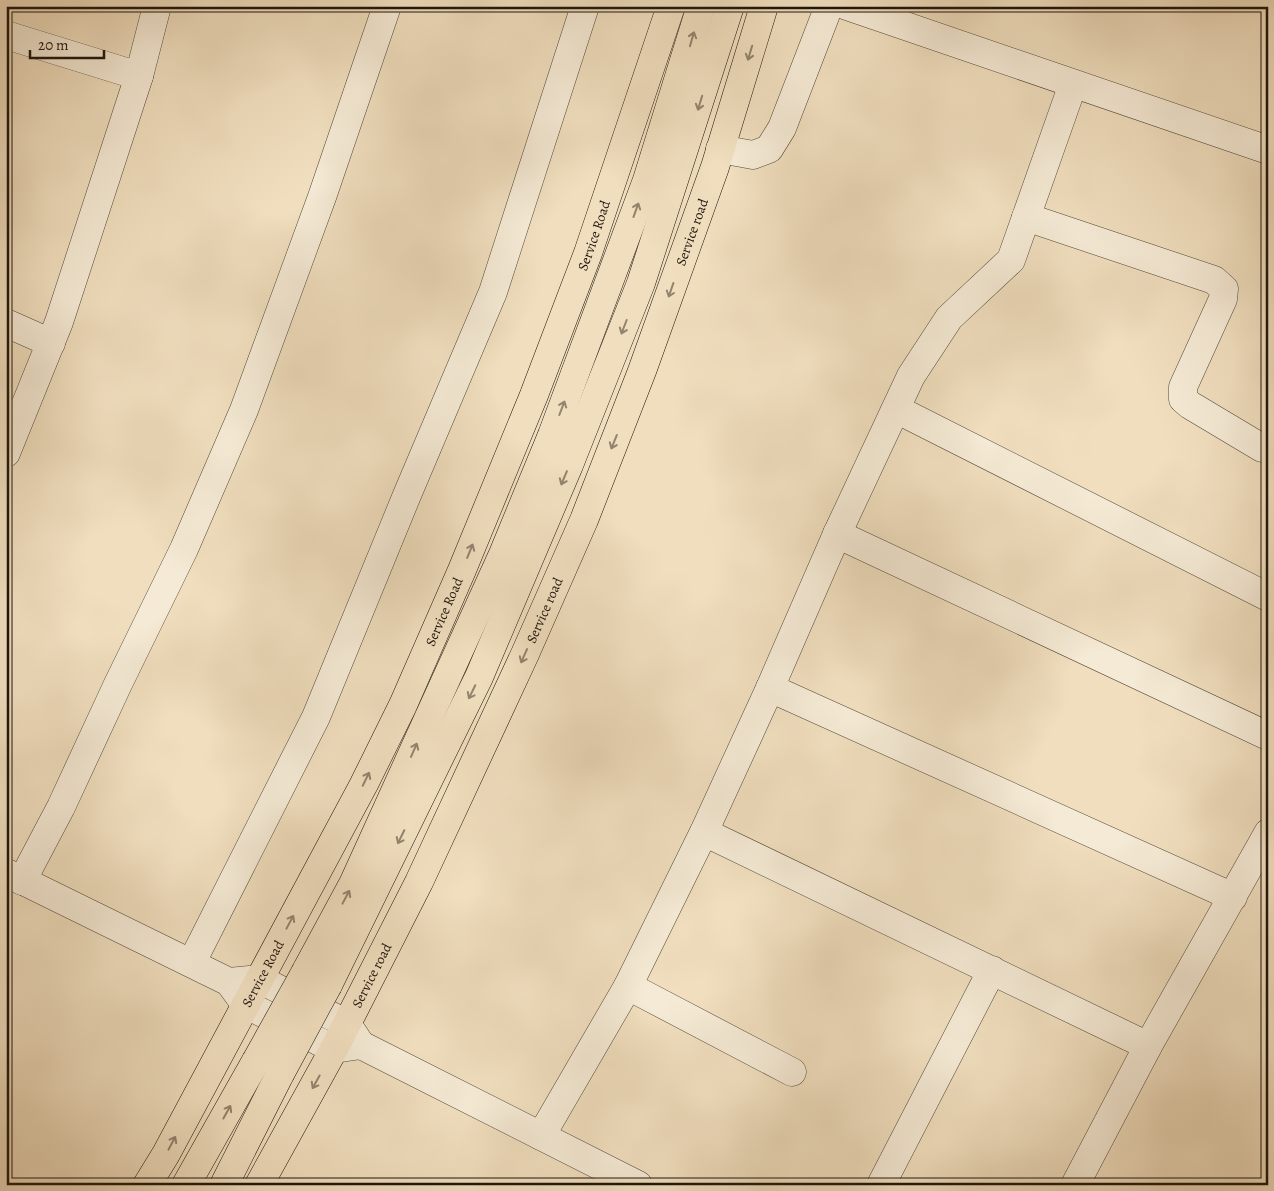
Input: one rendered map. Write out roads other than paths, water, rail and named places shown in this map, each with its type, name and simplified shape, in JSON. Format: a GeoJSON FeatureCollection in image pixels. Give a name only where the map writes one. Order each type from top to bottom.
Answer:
{"type":"FeatureCollection","features":[{"type":"Feature","properties":{"kind":"highway","name":"Service Road"},"geometry":{"type":"LineString","coordinates":[[147,1185],[166,1154],[364,784],[403,705],[462,570],[534,395],[588,253],[671,6]]}},
{"type":"Feature","properties":{"kind":"highway"},"geometry":{"type":"LineString","coordinates":[[224,1185],[280,1074],[353,884],[503,554],[552,435],[647,180],[701,6]]}},
{"type":"Feature","properties":{"kind":"highway"},"geometry":{"type":"LineString","coordinates":[[186,1185],[256,1061],[317,978],[480,678],[569,465],[641,283],[730,6]]}},
{"type":"Feature","properties":{"kind":"highway","name":"Service road"},"geometry":{"type":"LineString","coordinates":[[259,1185],[334,1049],[354,1034],[419,882],[525,654],[584,520],[642,372],[720,149],[764,6]]}},
{"type":"Feature","properties":{"kind":"street"},"geometry":{"type":"LineString","coordinates":[[6,453],[51,343],[139,76],[157,6]]}},
{"type":"Feature","properties":{"kind":"street"},"geometry":{"type":"LineString","coordinates":[[334,1049],[245,1004],[229,982],[192,962],[14,877],[60,807],[184,549],[244,410],[312,225],[387,6]]}},
{"type":"Feature","properties":{"kind":"street"},"geometry":{"type":"LineString","coordinates":[[192,962],[316,717],[493,292],[585,6]]}},
{"type":"Feature","properties":{"kind":"street"},"geometry":{"type":"LineString","coordinates":[[720,149],[752,155],[769,149],[782,128],[830,6]]}},
{"type":"Feature","properties":{"kind":"street"},"geometry":{"type":"LineString","coordinates":[[847,6],[1268,150]]}},
{"type":"Feature","properties":{"kind":"street"},"geometry":{"type":"LineString","coordinates":[[6,35],[139,76]]}},
{"type":"Feature","properties":{"kind":"street"},"geometry":{"type":"LineString","coordinates":[[541,1136],[628,986],[704,832],[770,688],[837,534],[911,376],[949,318],[1011,260],[1073,84]]}},
{"type":"Feature","properties":{"kind":"street"},"geometry":{"type":"LineString","coordinates":[[1026,217],[1214,280],[1224,289],[1223,299],[1184,387],[1182,399],[1266,445]]}},
{"type":"Feature","properties":{"kind":"street"},"geometry":{"type":"LineString","coordinates":[[6,323],[51,343]]}},
{"type":"Feature","properties":{"kind":"street"},"geometry":{"type":"LineString","coordinates":[[896,409],[1268,597]]}},
{"type":"Feature","properties":{"kind":"street"},"geometry":{"type":"LineString","coordinates":[[837,534],[1268,736]]}},
{"type":"Feature","properties":{"kind":"street"},"geometry":{"type":"LineString","coordinates":[[770,688],[1232,896]]}},
{"type":"Feature","properties":{"kind":"street"},"geometry":{"type":"LineString","coordinates":[[704,832],[1148,1046]]}},
{"type":"Feature","properties":{"kind":"street"},"geometry":{"type":"LineString","coordinates":[[1075,1185],[1148,1046],[1268,833]]}},
{"type":"Feature","properties":{"kind":"street"},"geometry":{"type":"LineString","coordinates":[[881,1185],[992,970]]}},
{"type":"Feature","properties":{"kind":"street"},"geometry":{"type":"LineString","coordinates":[[229,982],[259,979],[354,1034],[541,1136],[638,1185]]}},
{"type":"Feature","properties":{"kind":"street"},"geometry":{"type":"LineString","coordinates":[[628,986],[792,1072]]}}]}
